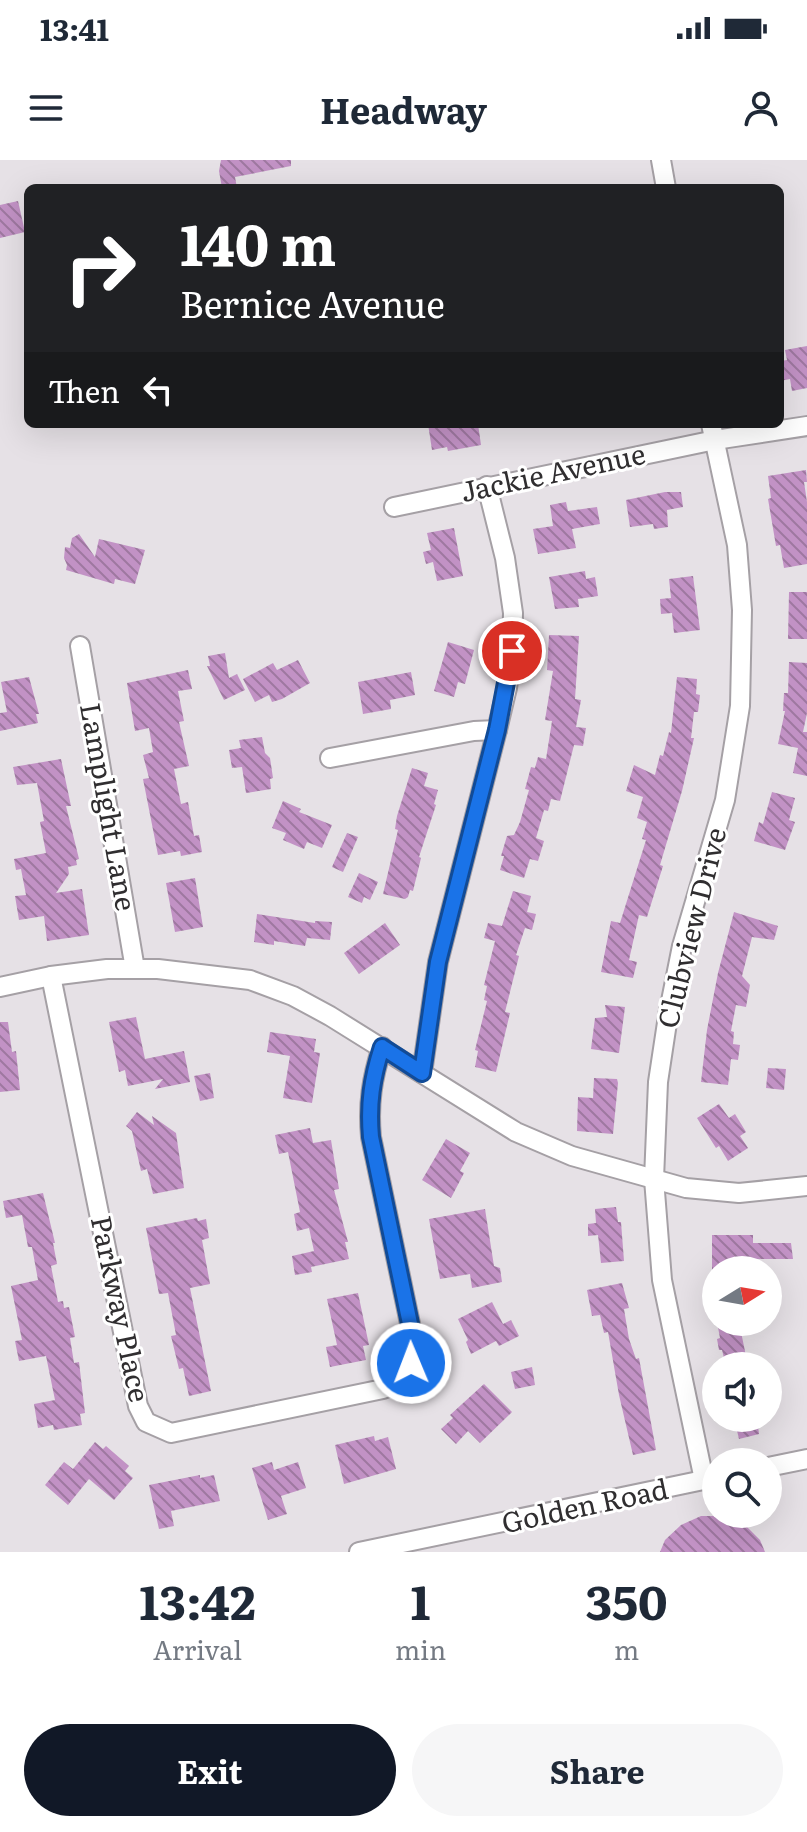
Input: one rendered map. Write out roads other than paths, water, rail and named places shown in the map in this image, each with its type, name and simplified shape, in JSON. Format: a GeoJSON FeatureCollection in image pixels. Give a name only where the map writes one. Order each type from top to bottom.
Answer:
{"type":"FeatureCollection","features":[{"type":"Feature","properties":{"kind":"street"},"geometry":{"type":"LineString","coordinates":[[661,160],[665,184]]}},
{"type":"Feature","properties":{"kind":"street","name":"Jackie Avenue"},"geometry":{"type":"LineString","coordinates":[[784,427],[807,426]]}},
{"type":"Feature","properties":{"kind":"street","name":"Jackie Avenue"},"geometry":{"type":"LineString","coordinates":[[394,507],[713,432],[776,428]]}},
{"type":"Feature","properties":{"kind":"street","name":"Clubview Drive"},"geometry":{"type":"LineString","coordinates":[[703,1448],[662,1280],[654,1179],[658,1082],[668,1016],[682,946],[725,800],[740,706],[742,610],[737,545],[713,432]]}},
{"type":"Feature","properties":{"kind":"street"},"geometry":{"type":"LineString","coordinates":[[422,1073],[438,962],[507,688],[513,613],[505,558],[487,486]]}},
{"type":"Feature","properties":{"kind":"street","name":"Lamplight Lane"},"geometry":{"type":"LineString","coordinates":[[80,646],[135,969]]}},
{"type":"Feature","properties":{"kind":"street"},"geometry":{"type":"LineString","coordinates":[[330,758],[474,731],[497,730]]}},
{"type":"Feature","properties":{"kind":"street"},"geometry":{"type":"LineString","coordinates":[[0,987],[107,969],[158,969],[250,980],[293,996],[382,1047],[516,1132],[572,1156],[686,1188],[739,1193],[807,1186]]}},
{"type":"Feature","properties":{"kind":"street","name":"Parkway Place"},"geometry":{"type":"LineString","coordinates":[[51,976],[138,1406],[146,1422],[171,1433],[383,1389],[403,1381],[411,1363],[413,1338],[371,1137],[368,1109],[371,1080],[382,1047]]}},
{"type":"Feature","properties":{"kind":"street"},"geometry":{"type":"LineString","coordinates":[[782,1464],[807,1459]]}},
{"type":"Feature","properties":{"kind":"street","name":"Golden Road"},"geometry":{"type":"LineString","coordinates":[[359,1552],[702,1481]]}}]}
